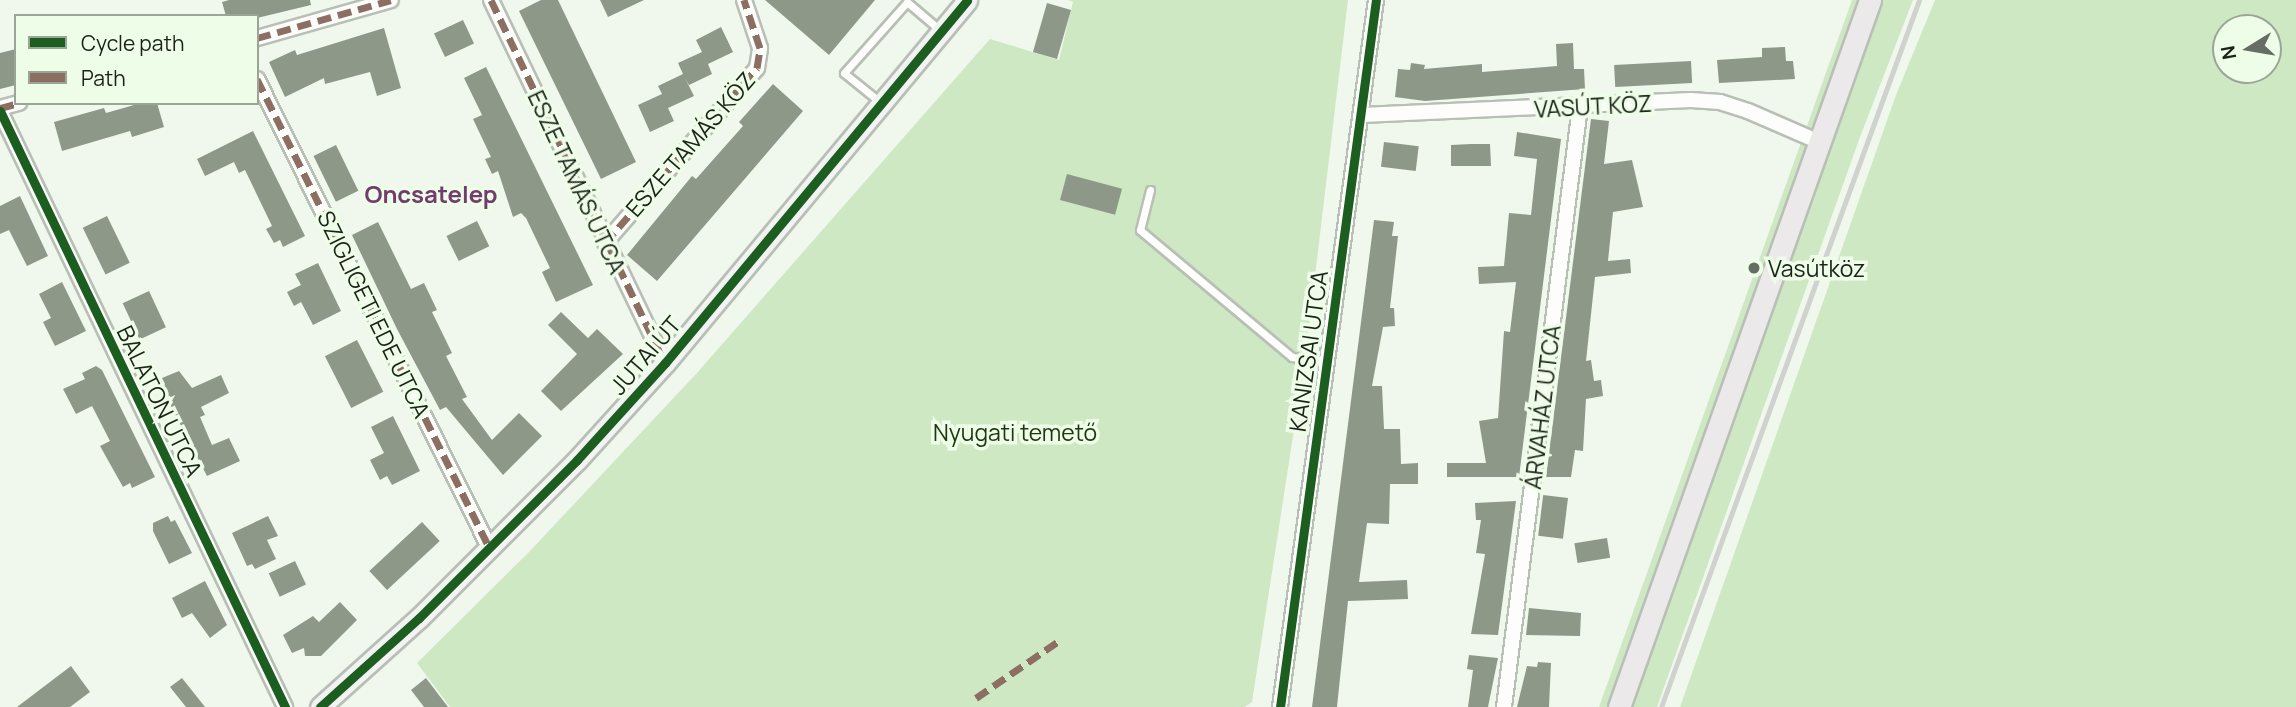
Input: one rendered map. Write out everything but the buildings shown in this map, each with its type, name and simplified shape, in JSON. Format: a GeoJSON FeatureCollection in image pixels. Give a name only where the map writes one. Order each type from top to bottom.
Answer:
{"type":"FeatureCollection","features":[{"type":"Feature","properties":{"kind":"main road"},"geometry":{"type":"LineString","coordinates":[[1619,707],[1817,141],[1870,0]]}},
{"type":"Feature","properties":{"kind":"street"},"geometry":{"type":"LineString","coordinates":[[259,37],[391,0]]}},
{"type":"Feature","properties":{"kind":"street","name":"ESZE TAMÁS UTCA"},"geometry":{"type":"LineString","coordinates":[[491,0],[605,243],[665,363]]}},
{"type":"Feature","properties":{"kind":"street","name":"ESZE TAMÁS KÖZ"},"geometry":{"type":"LineString","coordinates":[[605,243],[757,68],[760,48],[744,0]]}},
{"type":"Feature","properties":{"kind":"street","name":"JUTAI ÚT"},"geometry":{"type":"LineString","coordinates":[[320,707],[490,549],[665,363],[967,0]]}},
{"type":"Feature","properties":{"kind":"street","name":"KANIZSAI UTCA"},"geometry":{"type":"LineString","coordinates":[[1280,707],[1376,0]]}},
{"type":"Feature","properties":{"kind":"street","name":"SZIGLIGETI EDE UTCA"},"geometry":{"type":"LineString","coordinates":[[259,83],[490,549]]}},
{"type":"Feature","properties":{"kind":"street","name":"VASÚT KÖZ"},"geometry":{"type":"LineString","coordinates":[[1362,115],[1720,102],[1817,141]]}},
{"type":"Feature","properties":{"kind":"street","name":"ÁRVAHÁZ UTCA"},"geometry":{"type":"LineString","coordinates":[[1504,707],[1580,107]]}},
{"type":"Feature","properties":{"kind":"street","name":"BALATON UTCA"},"geometry":{"type":"LineString","coordinates":[[0,110],[285,707]]}},
{"type":"Feature","properties":{"kind":"lane"},"geometry":{"type":"LineString","coordinates":[[880,102],[844,73],[908,1],[941,30]]}},
{"type":"Feature","properties":{"kind":"lane"},"geometry":{"type":"LineString","coordinates":[[1150,190],[1140,230],[1292,357],[1326,361]]}},
{"type":"Feature","properties":{"kind":"green space","name":"Nyugati temető"},"geometry":{"type":"Polygon","coordinates":[[[1068,0],[1348,0],[1306,352],[1252,702],[1245,707],[450,707],[417,663],[529,552],[696,374],[990,39],[1059,60],[1073,2],[1068,0]]]}},
{"type":"Feature","properties":{"kind":"green space"},"geometry":{"type":"Polygon","coordinates":[[[1852,0],[1913,0],[1860,137],[1657,707],[1599,707],[1852,0]]]}},
{"type":"Feature","properties":{"kind":"green space"},"geometry":{"type":"Polygon","coordinates":[[[1935,0],[2296,0],[2296,707],[1680,707],[1896,95],[1935,0]]]}},
{"type":"Feature","properties":{"kind":"railway"},"geometry":{"type":"LineString","coordinates":[[1661,707],[1919,0]]}},
{"type":"Feature","properties":{"kind":"marked path"},"geometry":{"type":"LineString","coordinates":[[259,37],[391,0]]}},
{"type":"Feature","properties":{"kind":"marked path"},"geometry":{"type":"LineString","coordinates":[[491,0],[665,363]]}},
{"type":"Feature","properties":{"kind":"marked path"},"geometry":{"type":"LineString","coordinates":[[605,243],[757,68],[760,48],[744,0]]}},
{"type":"Feature","properties":{"kind":"marked path"},"geometry":{"type":"LineString","coordinates":[[259,83],[490,549]]}},
{"type":"Feature","properties":{"kind":"marked path"},"geometry":{"type":"LineString","coordinates":[[0,108],[14,104]]}},
{"type":"Feature","properties":{"kind":"marked path"},"geometry":{"type":"LineString","coordinates":[[976,698],[1060,640]]}},
{"type":"Feature","properties":{"kind":"cycle path"},"geometry":{"type":"LineString","coordinates":[[320,707],[419,618],[577,460],[665,363],[967,0]]}},
{"type":"Feature","properties":{"kind":"cycle path"},"geometry":{"type":"LineString","coordinates":[[1280,707],[1376,0]]}},
{"type":"Feature","properties":{"kind":"cycle path"},"geometry":{"type":"LineString","coordinates":[[0,111],[285,707]]}},
{"type":"Feature","properties":{"kind":"place","name":"Vasútköz"},"geometry":{"type":"Point","coordinates":[1754,268]}},
{"type":"Feature","properties":{"kind":"district","name":"Oncsatelep"},"geometry":{"type":"Point","coordinates":[431,194]}}]}
